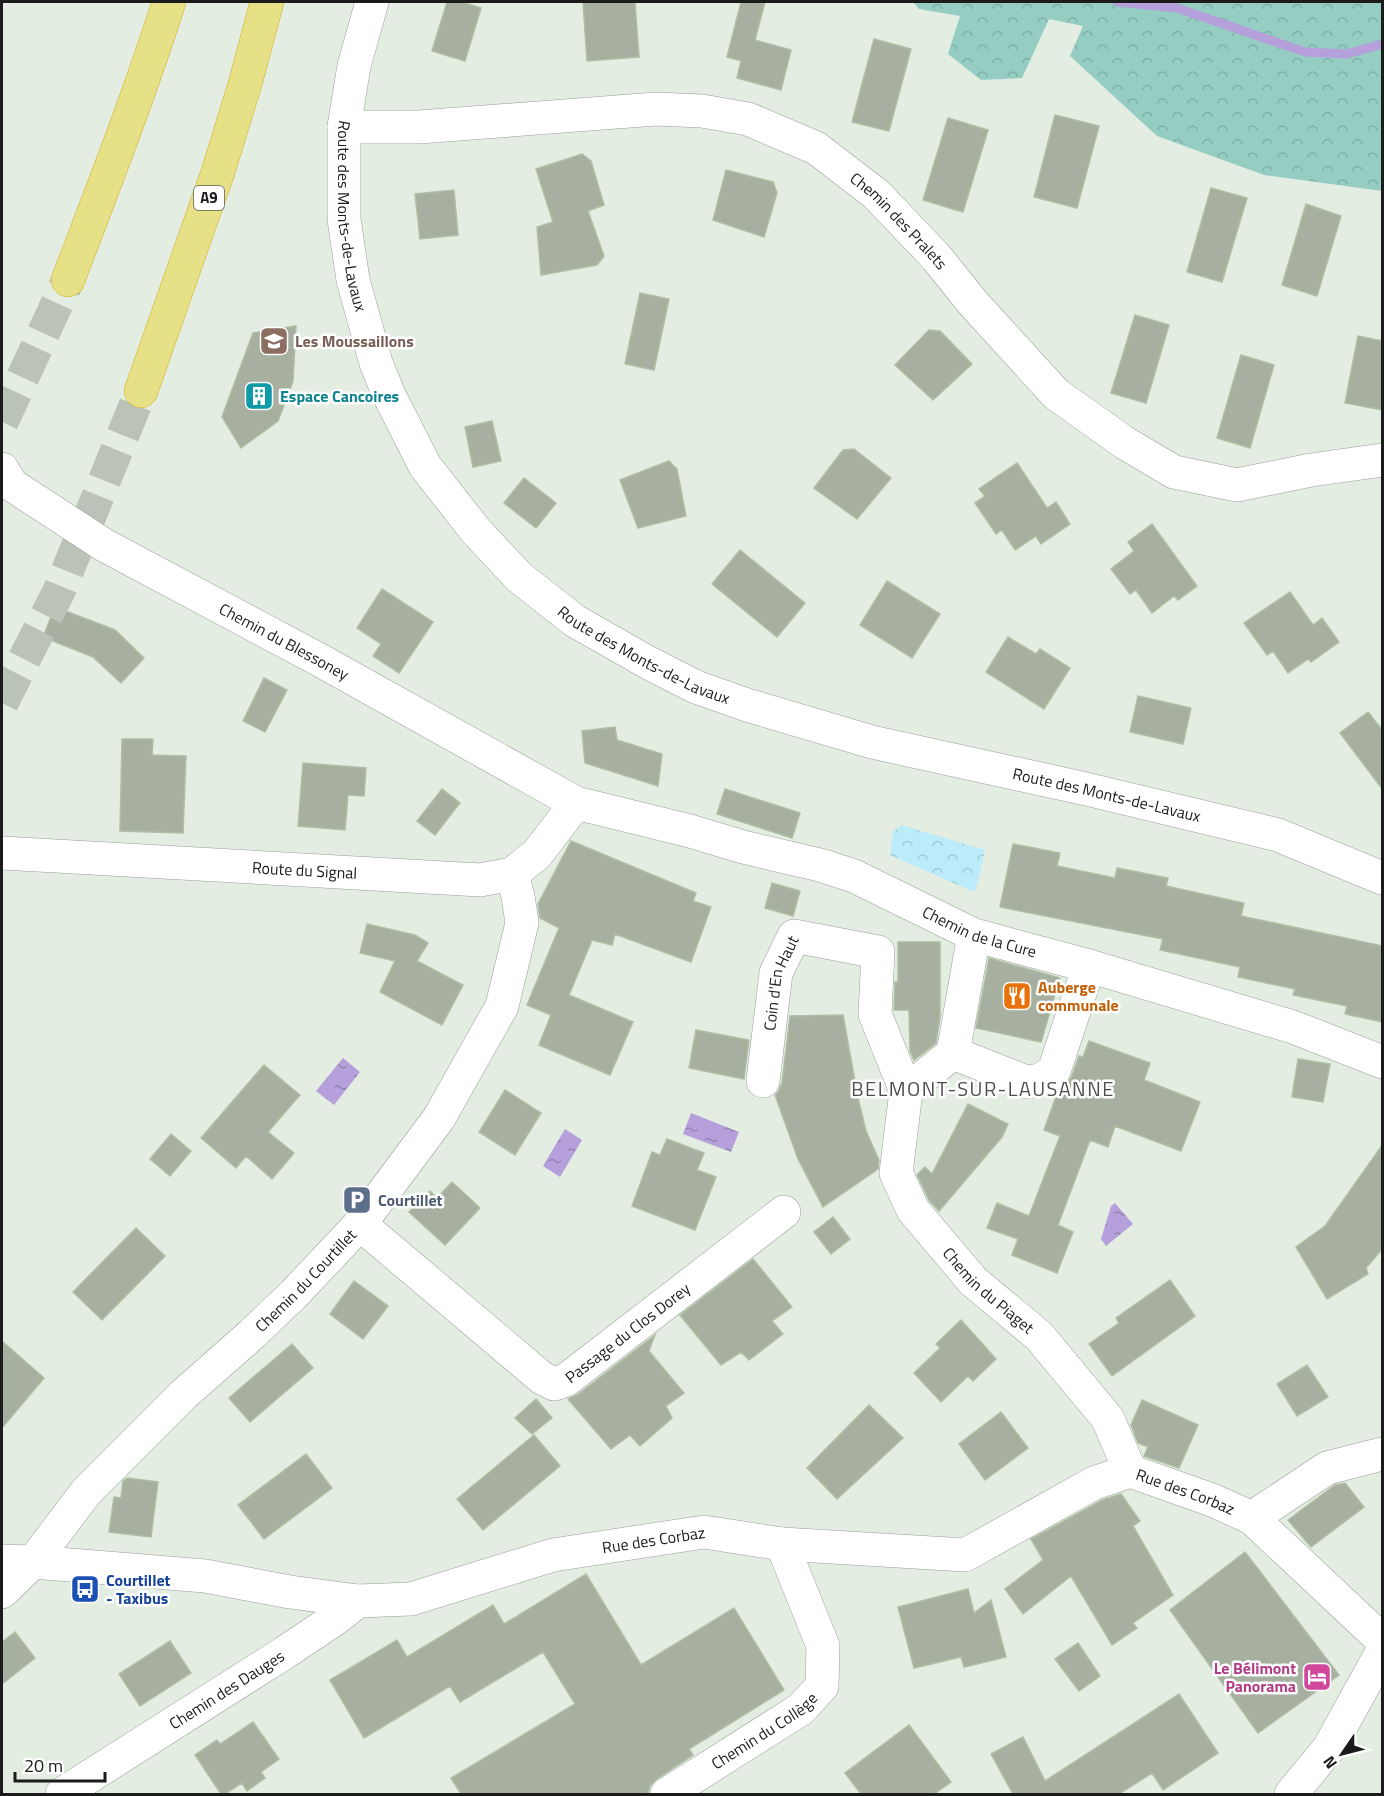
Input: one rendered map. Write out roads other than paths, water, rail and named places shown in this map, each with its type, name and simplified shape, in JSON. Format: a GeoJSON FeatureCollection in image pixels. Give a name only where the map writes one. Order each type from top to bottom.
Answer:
{"type":"FeatureCollection","features":[{"type":"Feature","properties":{"kind":"highway"},"geometry":{"type":"LineString","coordinates":[[68,280],[115,157],[169,2]]}},
{"type":"Feature","properties":{"kind":"highway","name":"A9"},"geometry":{"type":"LineString","coordinates":[[141,391],[218,172],[267,2]]}},
{"type":"Feature","properties":{"kind":"street","name":"Route des Monts-de-Lavaux"},"geometry":{"type":"LineString","coordinates":[[372,2],[354,66],[344,127],[344,219],[353,280],[375,363],[388,395],[425,466],[476,531],[519,577],[575,621],[647,662],[696,687],[747,705],[872,742],[1086,789],[1278,835],[1383,878]]}},
{"type":"Feature","properties":{"kind":"street","name":"Chemin des Pralets"},"geometry":{"type":"LineString","coordinates":[[344,127],[419,127],[656,109],[702,111],[748,119],[816,148],[876,194],[936,257],[973,303],[1056,394],[1125,443],[1174,472],[1237,485],[1311,470],[1383,460]]}},
{"type":"Feature","properties":{"kind":"street","name":"Chemin du Blessoney"},"geometry":{"type":"LineString","coordinates":[[2,469],[12,486],[104,545],[316,658],[576,803]]}},
{"type":"Feature","properties":{"kind":"street","name":"Route du Signal"},"geometry":{"type":"LineString","coordinates":[[2,853],[480,880],[512,873],[537,854],[576,803]]}},
{"type":"Feature","properties":{"kind":"street","name":"Chemin de la Cure"},"geometry":{"type":"LineString","coordinates":[[576,803],[820,865],[854,876],[974,934],[1293,1027],[1383,1062]]}},
{"type":"Feature","properties":{"kind":"street","name":"Chemin du Courtillet"},"geometry":{"type":"LineString","coordinates":[[2,1592],[17,1561],[183,1395],[277,1310],[360,1224],[438,1118],[502,1006],[522,923],[512,873]]}},
{"type":"Feature","properties":{"kind":"street"},"geometry":{"type":"LineString","coordinates":[[906,1091],[953,1053],[974,934]]}},
{"type":"Feature","properties":{"kind":"street","name":"Coin d'En Haut"},"geometry":{"type":"LineString","coordinates":[[763,1081],[776,973],[794,936],[878,952],[875,1014],[906,1091]]}},
{"type":"Feature","properties":{"kind":"street"},"geometry":{"type":"LineString","coordinates":[[953,1053],[1026,1082],[1040,1080],[1054,1071],[1089,966]]}},
{"type":"Feature","properties":{"kind":"street","name":"Chemin du Piaget"},"geometry":{"type":"LineString","coordinates":[[906,1091],[896,1173],[914,1210],[973,1281],[1039,1336],[1095,1402],[1108,1419],[1130,1471]]}},
{"type":"Feature","properties":{"kind":"street","name":"Passage du Clos Dorey"},"geometry":{"type":"LineString","coordinates":[[360,1224],[542,1378],[554,1384],[566,1380],[784,1212]]}},
{"type":"Feature","properties":{"kind":"street","name":"Rue des Corbaz"},"geometry":{"type":"LineString","coordinates":[[1252,1518],[1327,1468],[1383,1454]]}},
{"type":"Feature","properties":{"kind":"street","name":"Rue des Corbaz"},"geometry":{"type":"LineString","coordinates":[[17,1561],[205,1576],[290,1592],[357,1601],[411,1599],[553,1555],[704,1532],[782,1544],[965,1555],[1094,1483],[1130,1471],[1212,1500],[1252,1518],[1383,1640]]}},
{"type":"Feature","properties":{"kind":"street","name":"Chemin du Collège"},"geometry":{"type":"LineString","coordinates":[[667,1794],[801,1709],[822,1686],[823,1646],[782,1544]]}},
{"type":"Feature","properties":{"kind":"street","name":"Chemin des Dauges"},"geometry":{"type":"LineString","coordinates":[[62,1794],[284,1653],[335,1619],[357,1601]]}},
{"type":"Feature","properties":{"kind":"street"},"geometry":{"type":"LineString","coordinates":[[1291,1794],[1329,1748],[1383,1652]]}},
{"type":"Feature","properties":{"kind":"water"},"geometry":{"type":"Polygon","coordinates":[[[343,1058],[360,1072],[334,1105],[316,1091],[343,1058]]]}},
{"type":"Feature","properties":{"kind":"water"},"geometry":{"type":"Polygon","coordinates":[[[691,1113],[739,1132],[731,1152],[683,1134],[691,1113]]]}},
{"type":"Feature","properties":{"kind":"water"},"geometry":{"type":"Polygon","coordinates":[[[565,1129],[582,1140],[560,1177],[543,1166],[565,1129]]]}},
{"type":"Feature","properties":{"kind":"water"},"geometry":{"type":"Polygon","coordinates":[[[1115,1203],[1133,1224],[1106,1246],[1101,1239],[1111,1206],[1115,1203]]]}},
{"type":"Feature","properties":{"kind":"waterway"},"geometry":{"type":"LineString","coordinates":[[1117,2],[1177,8],[1305,52],[1347,54],[1382,44]]}},
{"type":"Feature","properties":{"kind":"tunnel"},"geometry":{"type":"LineString","coordinates":[[2,422],[68,280]]}},
{"type":"Feature","properties":{"kind":"tunnel"},"geometry":{"type":"LineString","coordinates":[[2,703],[60,589],[141,391]]}},
{"type":"Feature","properties":{"kind":"place","name":"Les Moussaillons"},"geometry":{"type":"Point","coordinates":[274,341]}},
{"type":"Feature","properties":{"kind":"place","name":"Espace Cancoires"},"geometry":{"type":"Point","coordinates":[259,396]}},
{"type":"Feature","properties":{"kind":"place","name":"Auberge communale"},"geometry":{"type":"Point","coordinates":[1017,996]}},
{"type":"Feature","properties":{"kind":"place","name":"Courtillet"},"geometry":{"type":"Point","coordinates":[357,1200]}},
{"type":"Feature","properties":{"kind":"place","name":"Courtillet - Taxibus"},"geometry":{"type":"Point","coordinates":[85,1589]}},
{"type":"Feature","properties":{"kind":"place","name":"Le Bélimont Panorama"},"geometry":{"type":"Point","coordinates":[1317,1677]}},
{"type":"Feature","properties":{"kind":"district","name":"BELMONT-SUR-LAUSANNE"},"geometry":{"type":"Point","coordinates":[983,1089]}}]}
